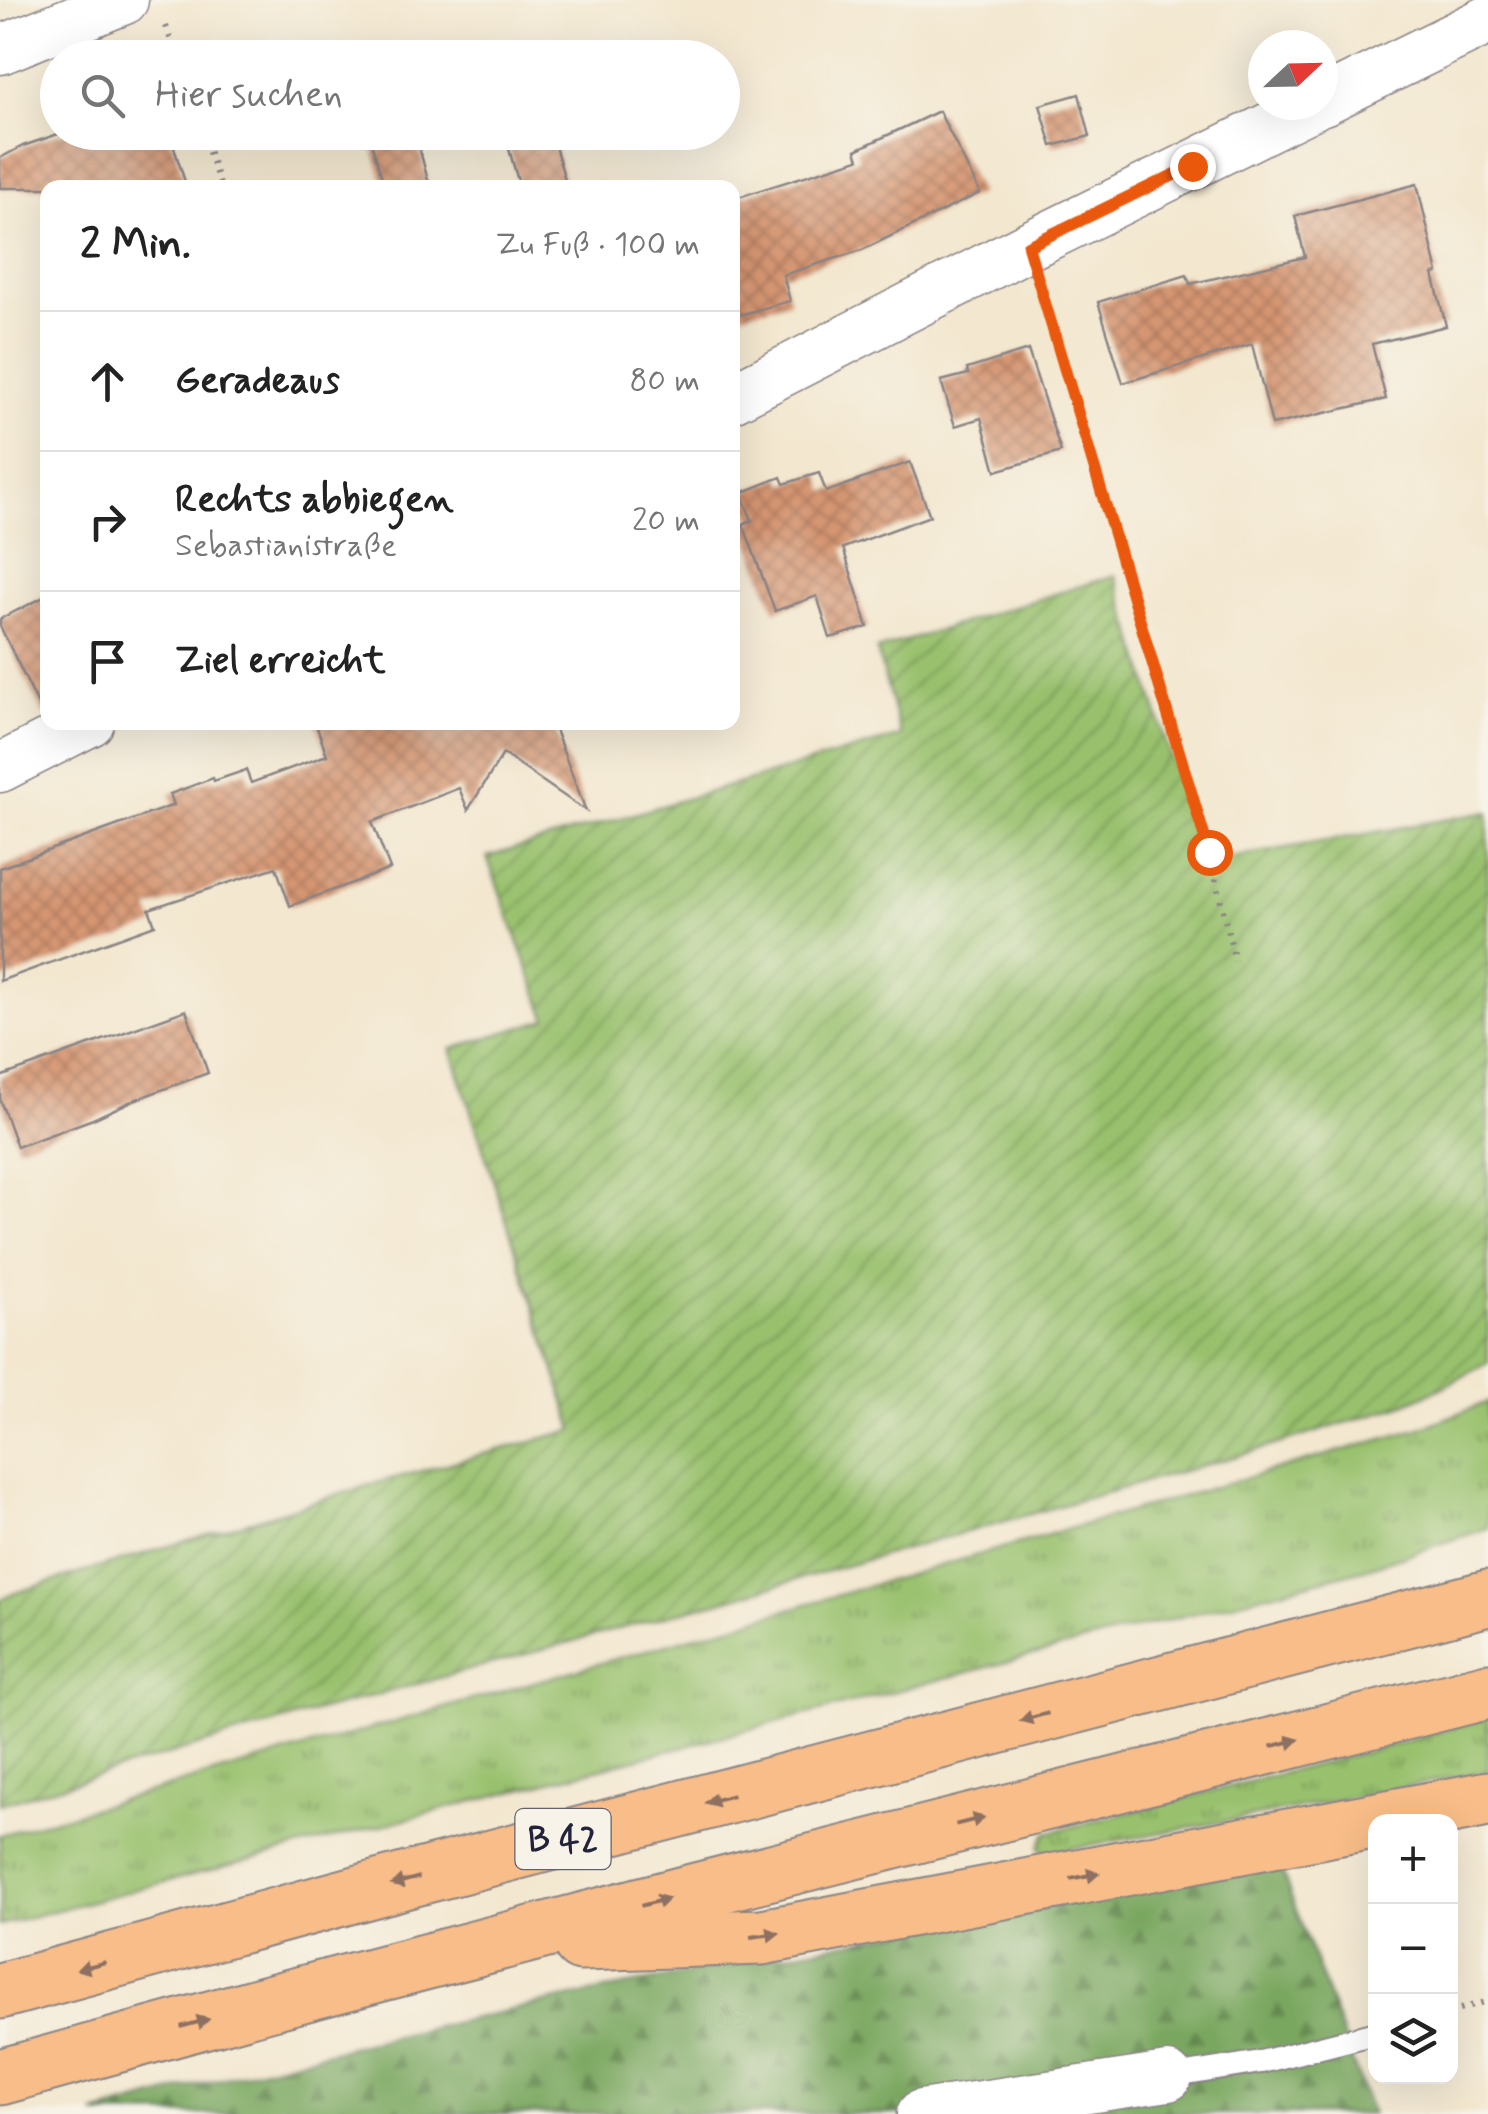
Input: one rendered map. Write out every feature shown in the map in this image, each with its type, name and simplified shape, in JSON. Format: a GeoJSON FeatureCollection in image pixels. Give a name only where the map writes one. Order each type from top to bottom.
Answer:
{"type":"FeatureCollection","features":[{"type":"Feature","properties":{"kind":"highway"},"geometry":{"type":"LineString","coordinates":[[1358,1633],[1488,1558]]}},
{"type":"Feature","properties":{"kind":"highway","name":"B 42"},"geometry":{"type":"LineString","coordinates":[[0,1991],[426,1875],[1488,1598]]}},
{"type":"Feature","properties":{"kind":"highway","name":"B 42"},"geometry":{"type":"LineString","coordinates":[[0,2077],[699,1890],[1488,1691]]}},
{"type":"Feature","properties":{"kind":"highway"},"geometry":{"type":"LineString","coordinates":[[493,1946],[762,1937],[1488,1799]]}},
{"type":"Feature","properties":{"kind":"street"},"geometry":{"type":"LineString","coordinates":[[0,50],[124,0]]}},
{"type":"Feature","properties":{"kind":"street"},"geometry":{"type":"LineString","coordinates":[[1338,94],[1488,20]]}},
{"type":"Feature","properties":{"kind":"street"},"geometry":{"type":"LineString","coordinates":[[740,394],[1284,120]]}},
{"type":"Feature","properties":{"kind":"street"},"geometry":{"type":"LineString","coordinates":[[0,768],[74,730]]}},
{"type":"Feature","properties":{"kind":"street"},"geometry":{"type":"LineString","coordinates":[[921,2114],[1168,2077]]}},
{"type":"Feature","properties":{"kind":"lane"},"geometry":{"type":"LineString","coordinates":[[1168,2077],[1277,2059],[1368,2036]]}},
{"type":"Feature","properties":{"kind":"path"},"geometry":{"type":"LineString","coordinates":[[208,150],[218,180]]}},
{"type":"Feature","properties":{"kind":"path"},"geometry":{"type":"LineString","coordinates":[[1028,246],[1209,852],[1235,961]]}},
{"type":"Feature","properties":{"kind":"path"},"geometry":{"type":"LineString","coordinates":[[1458,2009],[1488,2000]]}},
{"type":"Feature","properties":{"kind":"green space"},"geometry":{"type":"Polygon","coordinates":[[[1115,575],[1203,863],[1488,812],[1488,1363],[1399,1406],[1262,1449],[307,1714],[0,1804],[0,1600],[376,1483],[574,1430],[451,1049],[547,1019],[487,857],[901,736],[877,650],[1115,575]]]}},
{"type":"Feature","properties":{"kind":"green space"},"geometry":{"type":"Polygon","coordinates":[[[1488,1402],[1488,1528],[1371,1567],[0,1925],[0,1835],[1418,1429],[1488,1402]]]}},
{"type":"Feature","properties":{"kind":"green space"},"geometry":{"type":"Polygon","coordinates":[[[1488,1717],[1488,1771],[1045,1853],[1039,1847],[1046,1833],[1488,1717]]]}},
{"type":"Feature","properties":{"kind":"green space"},"geometry":{"type":"Polygon","coordinates":[[[1279,1864],[1372,2114],[94,2114],[240,2074],[535,2005],[832,1945],[1279,1864]]]}},
{"type":"Feature","properties":{"kind":"building"},"geometry":{"type":"Polygon","coordinates":[[[1079,94],[1090,136],[1052,146],[1040,105],[1079,94]]]}},
{"type":"Feature","properties":{"kind":"building"},"geometry":{"type":"Polygon","coordinates":[[[939,111],[980,193],[862,250],[783,275],[790,301],[740,315],[740,196],[859,159],[856,150],[939,111]]]}},
{"type":"Feature","properties":{"kind":"building"},"geometry":{"type":"Polygon","coordinates":[[[40,140],[40,150],[175,150],[184,180],[40,180],[40,188],[0,188],[0,158],[40,140]]]}},
{"type":"Feature","properties":{"kind":"building"},"geometry":{"type":"Polygon","coordinates":[[[373,150],[420,150],[428,180],[383,180],[373,150]]]}},
{"type":"Feature","properties":{"kind":"building"},"geometry":{"type":"Polygon","coordinates":[[[509,150],[556,150],[565,180],[518,180],[509,150]]]}},
{"type":"Feature","properties":{"kind":"building"},"geometry":{"type":"Polygon","coordinates":[[[1417,184],[1446,326],[1372,344],[1386,399],[1272,425],[1252,344],[1123,383],[1098,302],[1187,275],[1190,284],[1305,257],[1295,216],[1417,184]]]}},
{"type":"Feature","properties":{"kind":"building"},"geometry":{"type":"Polygon","coordinates":[[[1028,350],[1061,452],[996,471],[981,418],[955,426],[941,381],[1028,350]]]}},
{"type":"Feature","properties":{"kind":"building"},"geometry":{"type":"Polygon","coordinates":[[[910,462],[930,516],[843,548],[868,627],[830,638],[817,596],[775,611],[743,524],[752,520],[741,493],[781,477],[784,484],[819,473],[826,492],[910,462]]]}},
{"type":"Feature","properties":{"kind":"building"},"geometry":{"type":"Polygon","coordinates":[[[40,599],[40,709],[0,626],[0,619],[40,599]]]}},
{"type":"Feature","properties":{"kind":"building"},"geometry":{"type":"Polygon","coordinates":[[[318,730],[555,730],[586,811],[503,754],[468,810],[459,788],[372,822],[390,869],[290,906],[276,867],[149,909],[155,925],[0,981],[0,868],[174,805],[170,794],[213,778],[214,781],[246,770],[251,783],[327,755],[318,730]]]}},
{"type":"Feature","properties":{"kind":"building"},"geometry":{"type":"Polygon","coordinates":[[[186,1010],[208,1073],[17,1147],[0,1100],[0,1077],[186,1010]]]}},
{"type":"Feature","properties":{"kind":"route"},"geometry":{"type":"LineString","coordinates":[[1192,166],[1028,246],[1209,852]]}}]}
